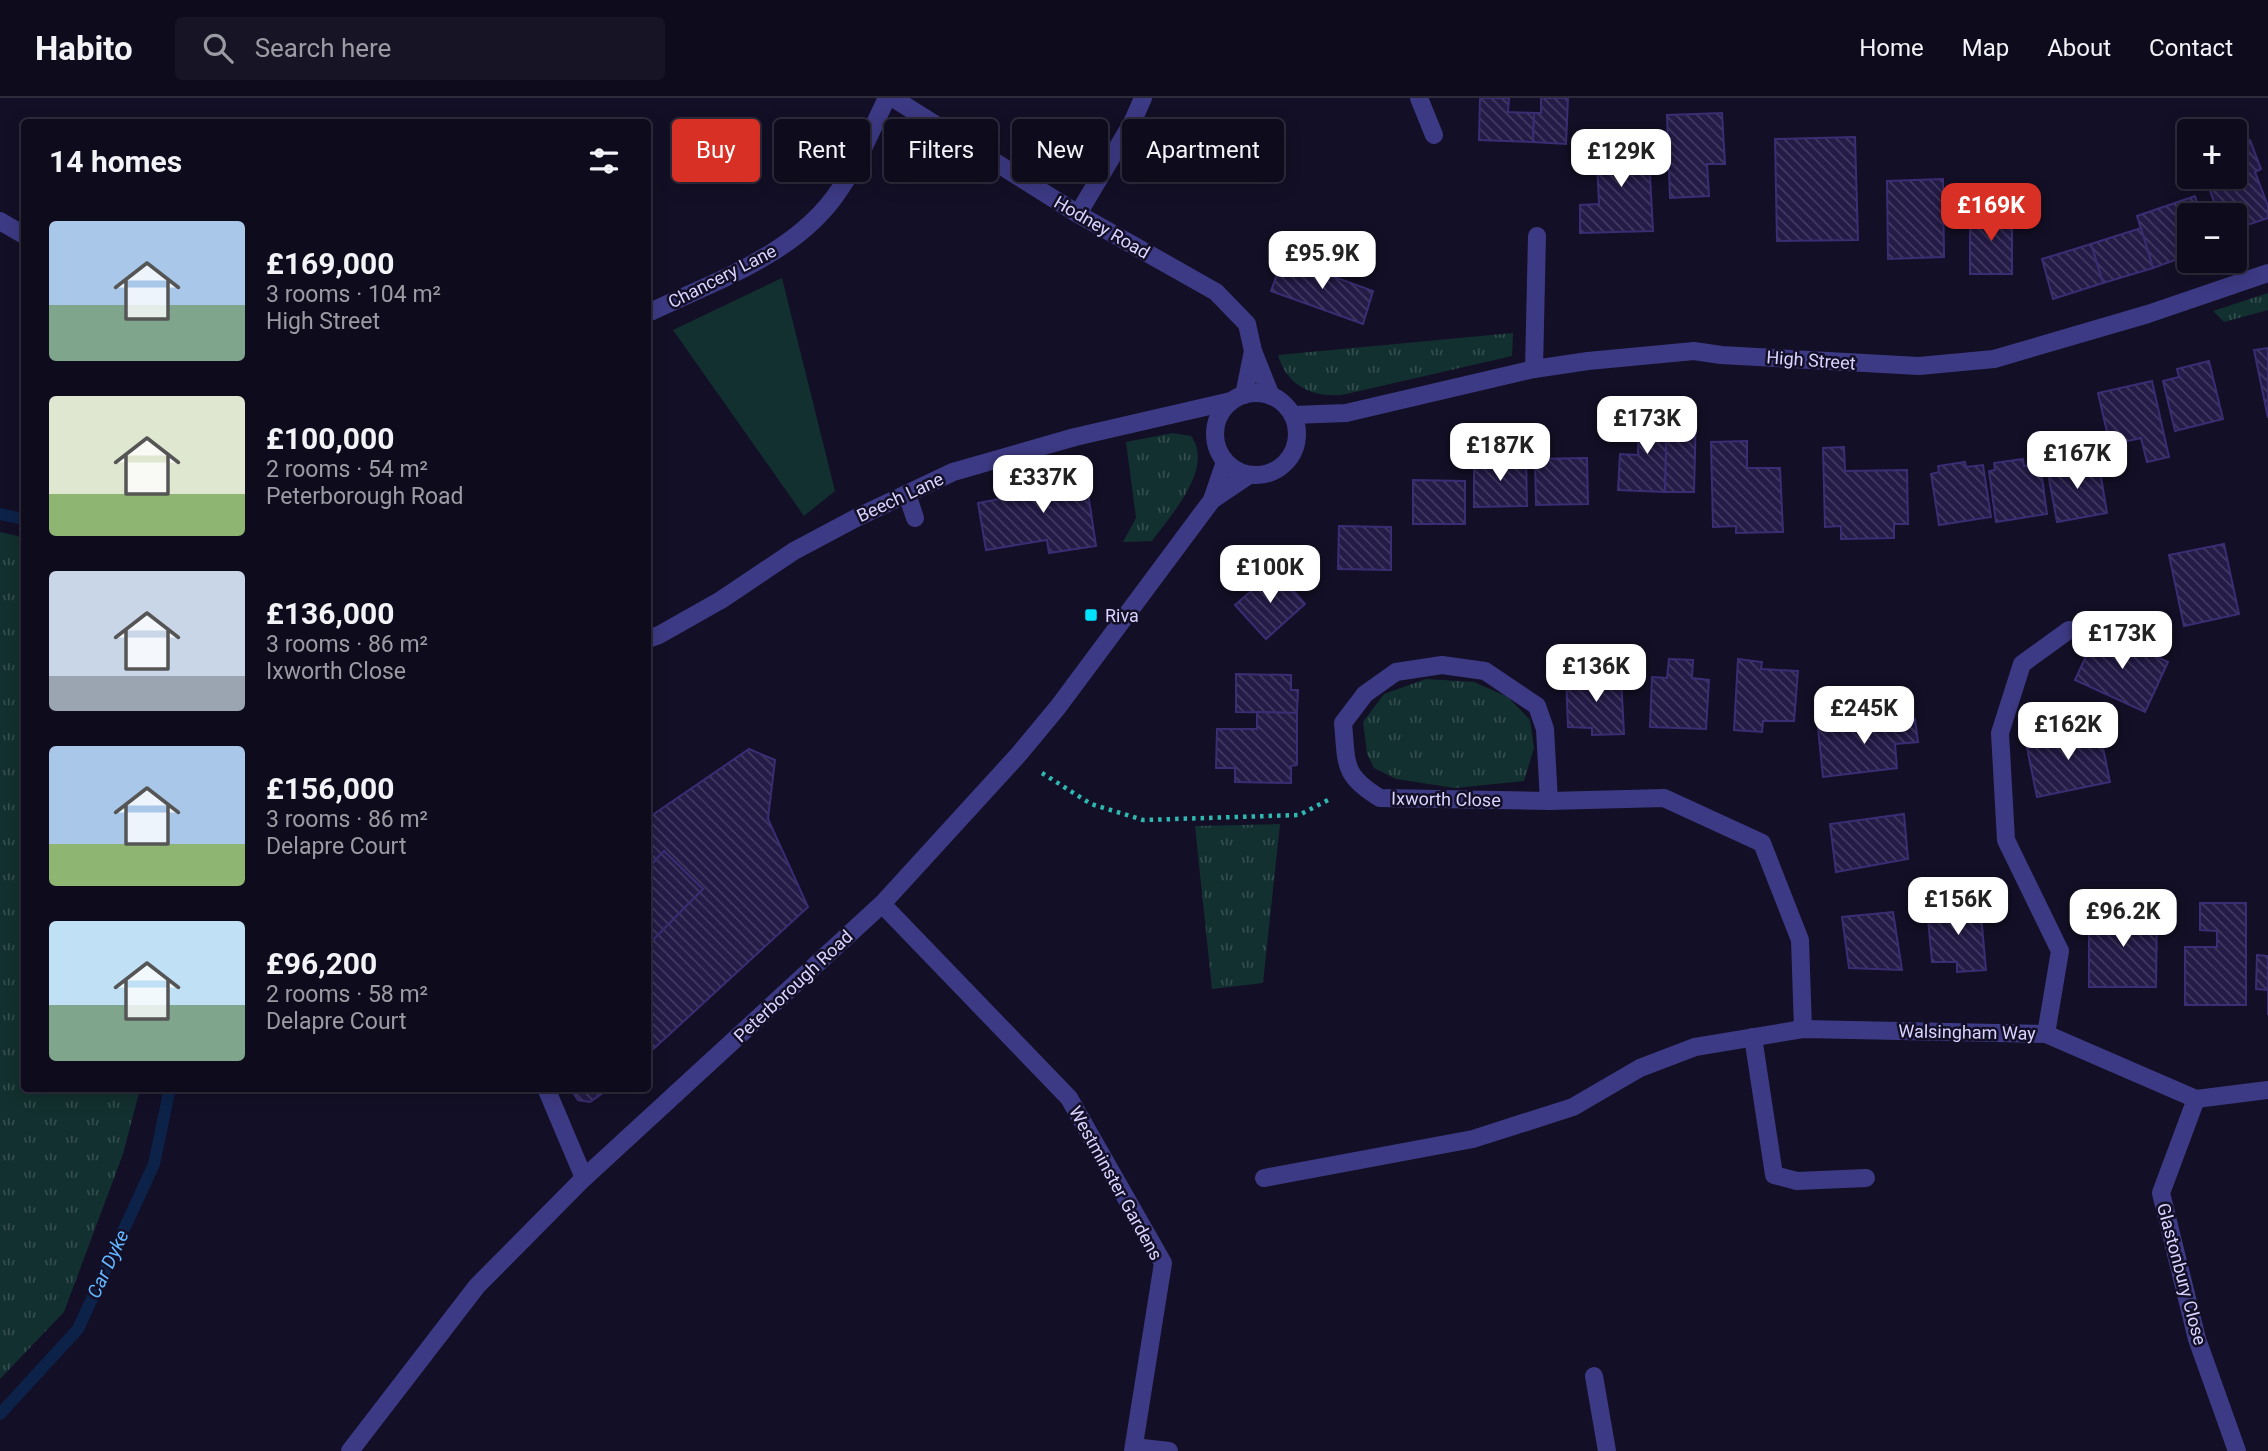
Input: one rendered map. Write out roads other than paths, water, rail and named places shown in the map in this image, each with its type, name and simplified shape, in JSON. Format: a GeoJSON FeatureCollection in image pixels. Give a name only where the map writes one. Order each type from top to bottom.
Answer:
{"type":"FeatureCollection","features":[{"type":"Feature","properties":{"kind":"street","name":"Chancery Lane"},"geometry":{"type":"LineString","coordinates":[[651,312],[762,258],[806,230],[840,190],[887,98]]}},
{"type":"Feature","properties":{"kind":"street","name":"Hodney Road"},"geometry":{"type":"LineString","coordinates":[[893,98],[1078,214],[1216,292],[1247,324],[1253,351],[1271,396]]}},
{"type":"Feature","properties":{"kind":"street"},"geometry":{"type":"LineString","coordinates":[[1078,214],[1132,123],[1143,98]]}},
{"type":"Feature","properties":{"kind":"street"},"geometry":{"type":"LineString","coordinates":[[1419,98],[1434,135]]}},
{"type":"Feature","properties":{"kind":"street"},"geometry":{"type":"LineString","coordinates":[[0,221],[21,233]]}},
{"type":"Feature","properties":{"kind":"street"},"geometry":{"type":"LineString","coordinates":[[1534,369],[1537,236]]}},
{"type":"Feature","properties":{"kind":"street","name":"High Street"},"geometry":{"type":"LineString","coordinates":[[1293,415],[1346,413],[1534,369],[1694,351],[1721,355],[1919,366],[1994,359],[2148,314],[2268,273]]}},
{"type":"Feature","properties":{"kind":"street"},"geometry":{"type":"LineString","coordinates":[[1237,398],[1253,351]]}},
{"type":"Feature","properties":{"kind":"street"},"geometry":{"type":"LineString","coordinates":[[1258,393],[1271,396],[1283,403],[1293,415],[1298,435],[1295,450],[1286,464],[1270,473],[1249,475],[1235,470],[1225,462],[1216,444],[1216,421],[1223,408],[1237,398],[1258,393]]}},
{"type":"Feature","properties":{"kind":"street","name":"Beech Lane"},"geometry":{"type":"LineString","coordinates":[[651,638],[721,600],[794,551],[953,472],[1074,437],[1237,398]]}},
{"type":"Feature","properties":{"kind":"street","name":"Beech Lane"},"geometry":{"type":"LineString","coordinates":[[1177,412],[1216,421]]}},
{"type":"Feature","properties":{"kind":"street","name":"High Street"},"geometry":{"type":"LineString","coordinates":[[1298,435],[1346,413]]}},
{"type":"Feature","properties":{"kind":"street","name":"Peterborough Road"},"geometry":{"type":"LineString","coordinates":[[350,1451],[477,1286],[584,1178],[882,904],[1019,754],[1058,707],[1212,500],[1225,462]]}},
{"type":"Feature","properties":{"kind":"street","name":"Peterborough Road"},"geometry":{"type":"LineString","coordinates":[[1212,500],[1249,475]]}},
{"type":"Feature","properties":{"kind":"street"},"geometry":{"type":"LineString","coordinates":[[907,494],[915,518]]}},
{"type":"Feature","properties":{"kind":"street"},"geometry":{"type":"LineString","coordinates":[[2046,1034],[2060,951],[2006,840],[2000,733],[2022,664],[2069,630]]}},
{"type":"Feature","properties":{"kind":"street","name":"Ixworth Close"},"geometry":{"type":"LineString","coordinates":[[1549,801],[1545,729],[1537,706],[1485,671],[1442,665],[1396,672],[1365,694],[1343,723],[1347,767],[1358,785],[1380,798],[1549,801],[1664,798],[1762,843],[1800,940],[1803,1029]]}},
{"type":"Feature","properties":{"kind":"street","name":"Westminster Gardens"},"geometry":{"type":"LineString","coordinates":[[882,904],[1069,1098],[1163,1264],[1133,1449]]}},
{"type":"Feature","properties":{"kind":"street","name":"Walsingham Way"},"geometry":{"type":"LineString","coordinates":[[1264,1178],[1473,1139],[1573,1107],[1640,1068],[1695,1047],[1803,1029],[2046,1034],[2196,1099]]}},
{"type":"Feature","properties":{"kind":"street"},"geometry":{"type":"LineString","coordinates":[[1753,1037],[1774,1175],[1797,1181],[1866,1178]]}},
{"type":"Feature","properties":{"kind":"street"},"geometry":{"type":"LineString","coordinates":[[2196,1099],[2268,1090]]}},
{"type":"Feature","properties":{"kind":"street"},"geometry":{"type":"LineString","coordinates":[[548,1092],[584,1178]]}},
{"type":"Feature","properties":{"kind":"street","name":"Glastonbury Close"},"geometry":{"type":"LineString","coordinates":[[2196,1099],[2161,1193],[2197,1339],[2237,1451]]}},
{"type":"Feature","properties":{"kind":"street"},"geometry":{"type":"LineString","coordinates":[[1594,1376],[1607,1451]]}},
{"type":"Feature","properties":{"kind":"street"},"geometry":{"type":"LineString","coordinates":[[1133,1449],[1169,1451]]}},
{"type":"Feature","properties":{"kind":"waterway","name":"Car Dyke"},"geometry":{"type":"LineString","coordinates":[[0,514],[21,518]]}},
{"type":"Feature","properties":{"kind":"waterway","name":"Car Dyke"},"geometry":{"type":"LineString","coordinates":[[0,1414],[78,1329],[154,1164],[169,1092]]}},
{"type":"Feature","properties":{"kind":"place","name":"Riva"},"geometry":{"type":"Point","coordinates":[1091,615]}}]}
